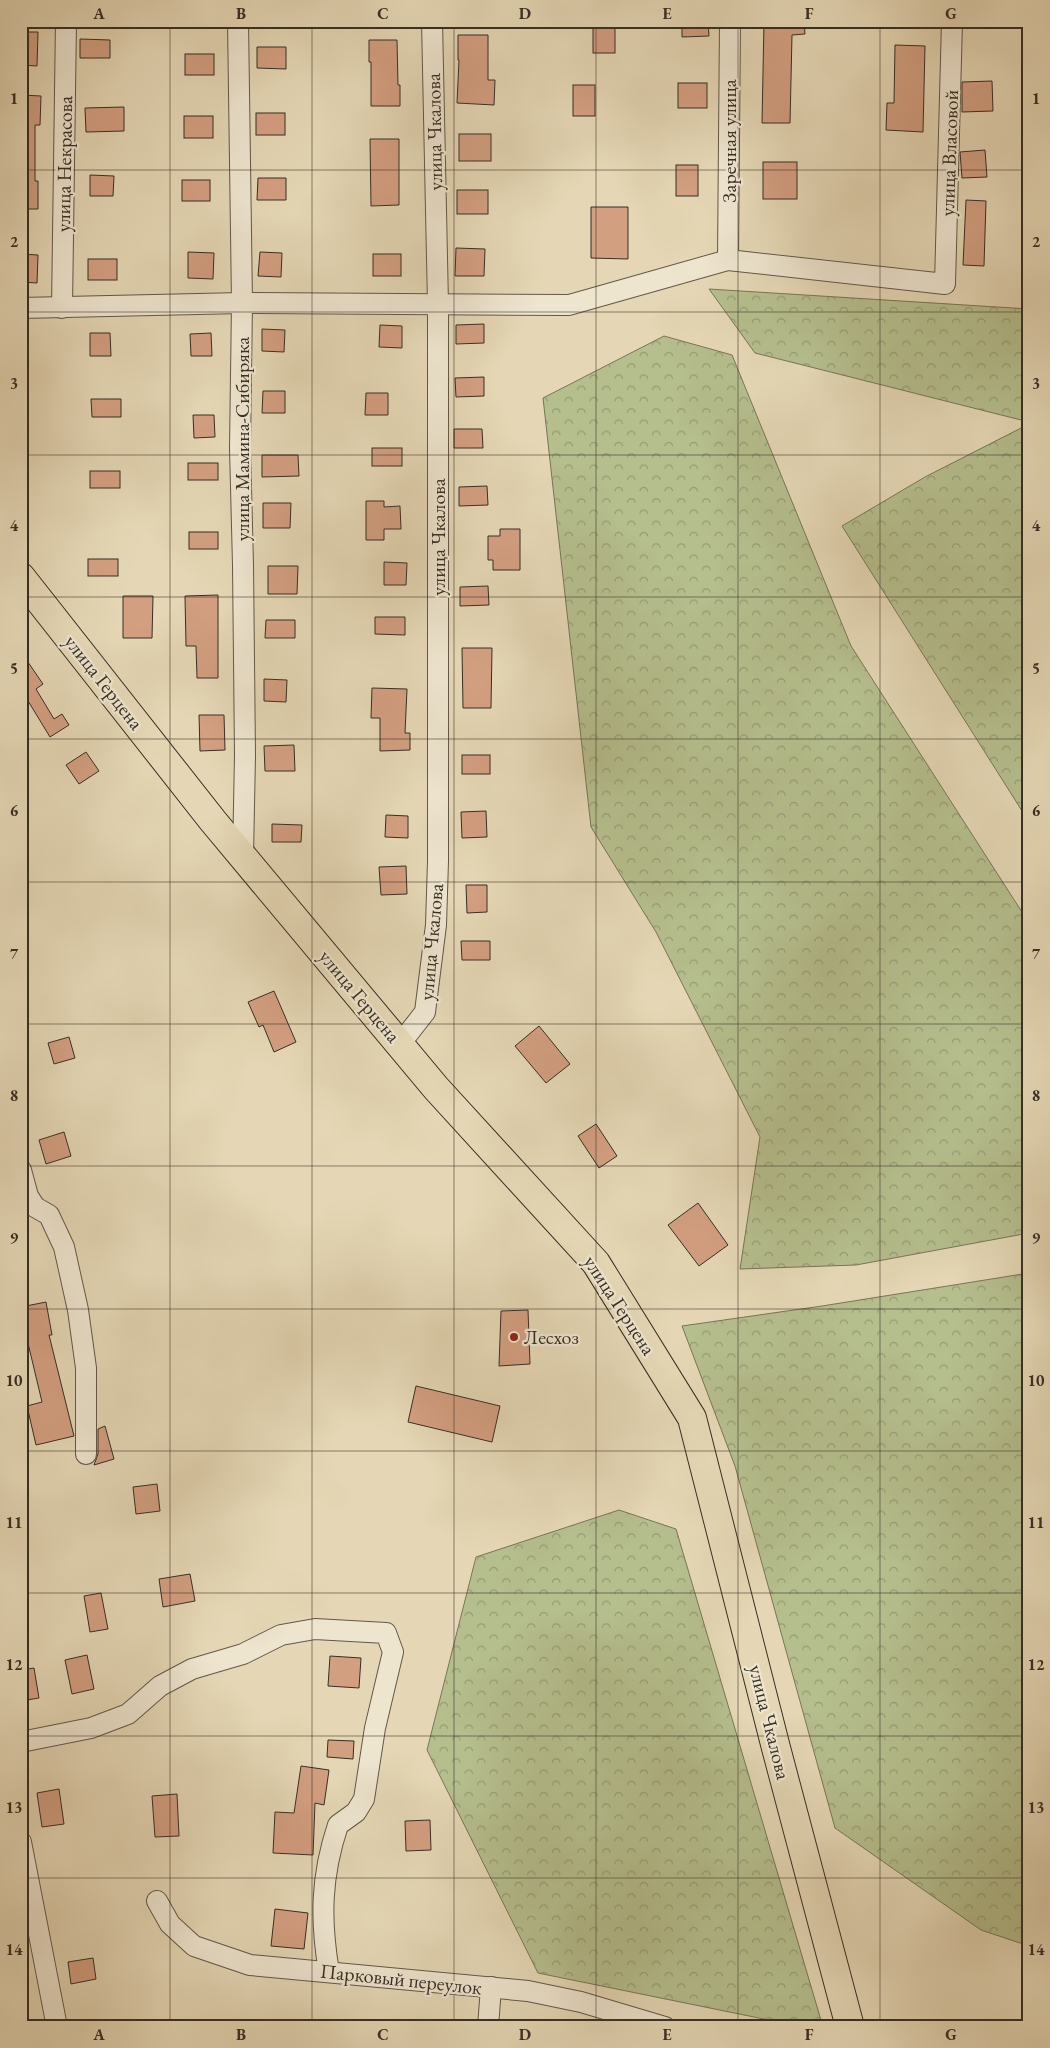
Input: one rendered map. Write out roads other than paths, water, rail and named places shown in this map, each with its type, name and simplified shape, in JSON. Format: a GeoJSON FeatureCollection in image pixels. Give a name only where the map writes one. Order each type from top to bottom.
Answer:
{"type":"FeatureCollection","features":[{"type":"Feature","properties":{"kind":"main road","name":"улица Герцена"},"geometry":{"type":"LineString","coordinates":[[21,577],[243,857],[436,1088],[596,1263],[692,1418]]}},
{"type":"Feature","properties":{"kind":"main road","name":"улица Чкалова"},"geometry":{"type":"LineString","coordinates":[[692,1418],[776,1748],[850,2027]]}},
{"type":"Feature","properties":{"kind":"street","name":"улица Некрасова"},"geometry":{"type":"LineString","coordinates":[[62,308],[66,21]]}},
{"type":"Feature","properties":{"kind":"street","name":"улица Мамина-Сибиряка"},"geometry":{"type":"LineString","coordinates":[[238,21],[242,303],[240,448],[245,755],[243,857]]}},
{"type":"Feature","properties":{"kind":"street","name":"улица Чкалова"},"geometry":{"type":"LineString","coordinates":[[400,1044],[425,1012],[436,925],[438,861],[438,305],[432,21]]}},
{"type":"Feature","properties":{"kind":"street","name":"Заречная улица"},"geometry":{"type":"LineString","coordinates":[[728,260],[730,21]]}},
{"type":"Feature","properties":{"kind":"street","name":"улица Власовой"},"geometry":{"type":"LineString","coordinates":[[728,260],[945,284],[952,21]]}},
{"type":"Feature","properties":{"kind":"street"},"geometry":{"type":"LineString","coordinates":[[21,308],[242,303],[569,305],[728,260]]}},
{"type":"Feature","properties":{"kind":"street"},"geometry":{"type":"LineString","coordinates":[[21,1170],[28,1196],[35,1207],[49,1215],[64,1247],[78,1310],[86,1368],[86,1454]]}},
{"type":"Feature","properties":{"kind":"street"},"geometry":{"type":"LineString","coordinates":[[21,1742],[91,1728],[128,1714],[160,1686],[192,1669],[243,1654],[280,1635],[315,1629],[386,1633],[392,1652],[375,1728],[364,1799],[356,1812],[338,1824],[323,1890],[323,1936],[329,1972]]}},
{"type":"Feature","properties":{"kind":"street"},"geometry":{"type":"LineString","coordinates":[[21,1842],[57,2027]]}},
{"type":"Feature","properties":{"kind":"street","name":"Парковый переулок"},"geometry":{"type":"LineString","coordinates":[[157,1901],[170,1924],[194,1946],[250,1965],[528,1991],[581,2002],[665,2027]]}},
{"type":"Feature","properties":{"kind":"street"},"geometry":{"type":"LineString","coordinates":[[488,2027],[492,1988]]}},
{"type":"Feature","properties":{"kind":"place","name":"Лесхоз"},"geometry":{"type":"Point","coordinates":[514,1337]}}]}
